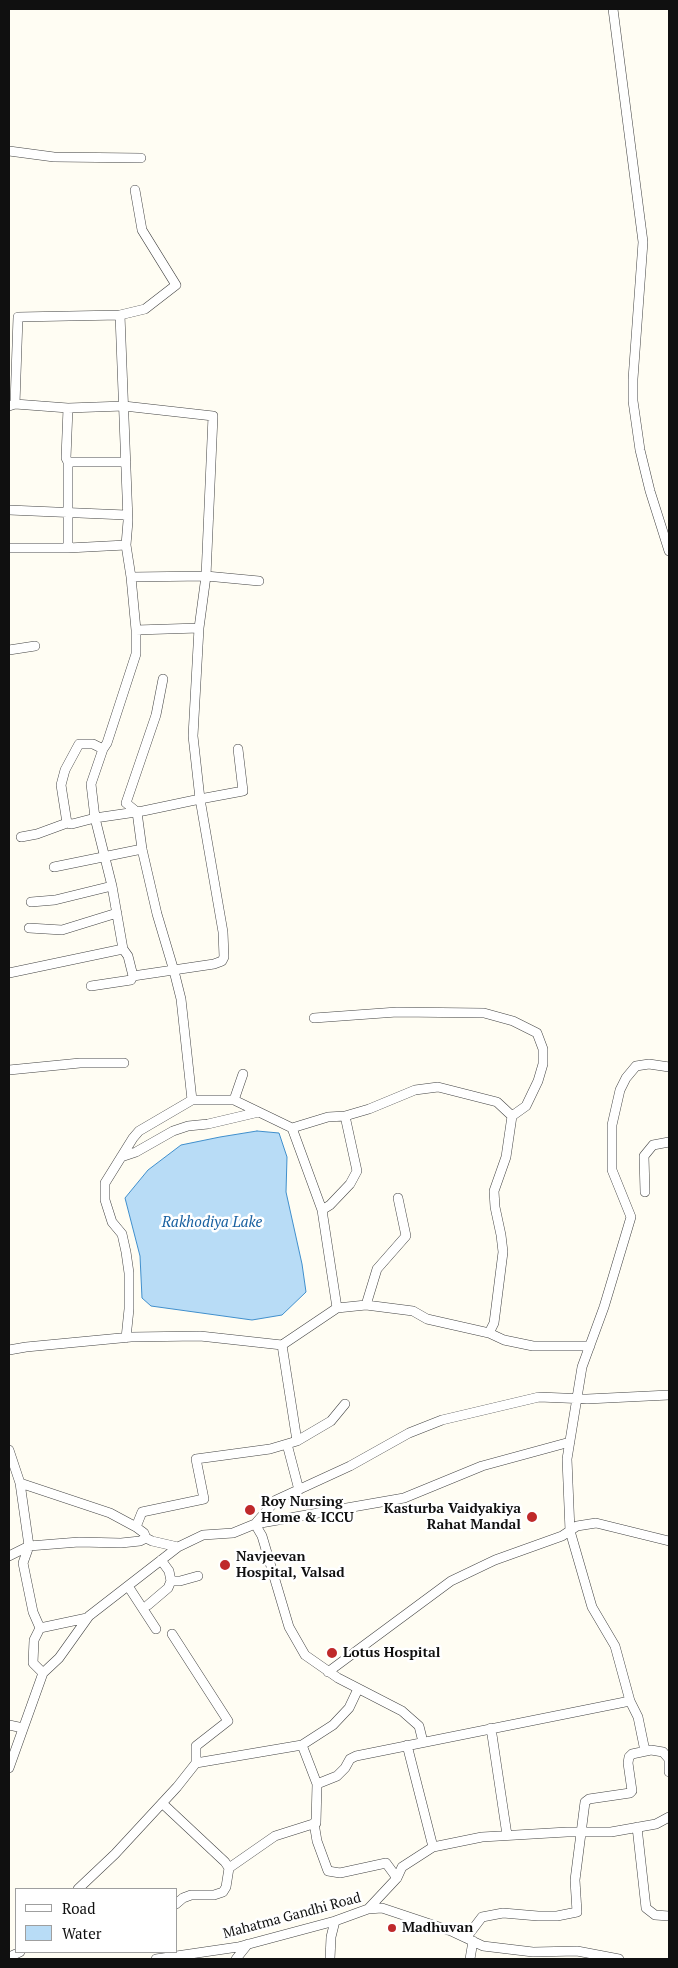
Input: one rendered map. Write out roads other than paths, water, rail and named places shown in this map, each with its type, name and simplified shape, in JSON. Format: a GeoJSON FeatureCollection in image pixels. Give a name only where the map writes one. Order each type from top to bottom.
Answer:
{"type":"FeatureCollection","features":[{"type":"Feature","properties":{"kind":"street"},"geometry":{"type":"LineString","coordinates":[[613,9],[643,242],[632,379],[633,401],[640,450],[650,492],[669,551]]}},
{"type":"Feature","properties":{"kind":"street"},"geometry":{"type":"LineString","coordinates":[[9,151],[54,157],[141,158]]}},
{"type":"Feature","properties":{"kind":"street"},"geometry":{"type":"LineString","coordinates":[[91,986],[130,980],[133,976],[214,964],[222,961],[224,957],[222,932],[200,799],[193,736],[199,628],[206,576],[213,416],[124,406],[68,408],[12,405],[13,347],[18,317],[120,315],[145,309],[176,285],[142,230],[135,190]]}},
{"type":"Feature","properties":{"kind":"street"},"geometry":{"type":"LineString","coordinates":[[120,315],[126,462],[126,545],[136,630],[136,654],[107,743],[103,749],[91,784],[95,818],[112,886],[123,950],[128,956],[133,976]]}},
{"type":"Feature","properties":{"kind":"street"},"geometry":{"type":"LineString","coordinates":[[68,408],[66,458],[68,462],[68,548]]}},
{"type":"Feature","properties":{"kind":"street"},"geometry":{"type":"LineString","coordinates":[[68,462],[126,462]]}},
{"type":"Feature","properties":{"kind":"street"},"geometry":{"type":"LineString","coordinates":[[9,510],[126,516]]}},
{"type":"Feature","properties":{"kind":"street"},"geometry":{"type":"LineString","coordinates":[[9,548],[68,548],[126,545]]}},
{"type":"Feature","properties":{"kind":"street"},"geometry":{"type":"LineString","coordinates":[[131,577],[206,576],[259,581]]}},
{"type":"Feature","properties":{"kind":"street"},"geometry":{"type":"LineString","coordinates":[[136,630],[199,628]]}},
{"type":"Feature","properties":{"kind":"street"},"geometry":{"type":"LineString","coordinates":[[9,650],[35,646]]}},
{"type":"Feature","properties":{"kind":"street"},"geometry":{"type":"LineString","coordinates":[[163,679],[156,714],[126,803],[137,812],[142,849],[157,914],[181,999],[192,1100]]}},
{"type":"Feature","properties":{"kind":"street"},"geometry":{"type":"LineString","coordinates":[[67,823],[61,785],[65,770],[79,744],[93,744],[103,749]]}},
{"type":"Feature","properties":{"kind":"street"},"geometry":{"type":"LineString","coordinates":[[21,837],[37,834],[67,823],[72,824],[95,818],[137,812],[243,791],[238,749]]}},
{"type":"Feature","properties":{"kind":"street"},"geometry":{"type":"LineString","coordinates":[[54,867],[142,849]]}},
{"type":"Feature","properties":{"kind":"street"},"geometry":{"type":"LineString","coordinates":[[31,902],[55,900],[112,886]]}},
{"type":"Feature","properties":{"kind":"street"},"geometry":{"type":"LineString","coordinates":[[29,928],[62,930],[97,921],[117,913]]}},
{"type":"Feature","properties":{"kind":"street"},"geometry":{"type":"LineString","coordinates":[[9,973],[123,950]]}},
{"type":"Feature","properties":{"kind":"street"},"geometry":{"type":"LineString","coordinates":[[314,1018],[397,1012],[484,1013],[513,1021],[537,1033],[544,1049],[538,1081],[526,1106],[512,1116],[506,1156],[494,1191],[503,1252],[494,1324],[489,1333]]}},
{"type":"Feature","properties":{"kind":"street"},"geometry":{"type":"LineString","coordinates":[[9,1070],[80,1063],[124,1063]]}},
{"type":"Feature","properties":{"kind":"street"},"geometry":{"type":"LineString","coordinates":[[645,1751],[638,1718],[630,1701],[615,1646],[592,1607],[570,1531],[567,1459],[582,1366],[604,1306],[631,1217],[612,1170],[612,1125],[620,1090],[626,1078],[636,1066],[648,1064],[669,1067]]}},
{"type":"Feature","properties":{"kind":"street"},"geometry":{"type":"LineString","coordinates":[[234,1100],[243,1074]]}},
{"type":"Feature","properties":{"kind":"street"},"geometry":{"type":"LineString","coordinates":[[126,1338],[129,1308],[129,1273],[122,1234],[112,1222],[106,1200],[105,1183],[120,1157],[140,1131],[192,1100],[234,1100],[292,1128],[328,1117],[345,1116],[369,1109],[415,1090],[438,1087],[497,1102],[512,1116]]}},
{"type":"Feature","properties":{"kind":"street"},"geometry":{"type":"LineString","coordinates":[[120,1157],[136,1152],[173,1131],[188,1126],[208,1124],[259,1112]]}},
{"type":"Feature","properties":{"kind":"street"},"geometry":{"type":"LineString","coordinates":[[322,1210],[330,1205],[350,1184],[357,1170],[345,1116]]}},
{"type":"Feature","properties":{"kind":"street"},"geometry":{"type":"LineString","coordinates":[[292,1128],[322,1210],[337,1308]]}},
{"type":"Feature","properties":{"kind":"street"},"geometry":{"type":"LineString","coordinates":[[645,1192],[644,1156],[653,1145],[669,1142]]}},
{"type":"Feature","properties":{"kind":"street"},"geometry":{"type":"LineString","coordinates":[[366,1305],[377,1270],[406,1236],[398,1198]]}},
{"type":"Feature","properties":{"kind":"street"},"geometry":{"type":"LineString","coordinates":[[9,1350],[126,1338],[200,1336],[282,1345],[337,1308],[366,1305],[413,1311],[427,1320],[489,1333],[504,1340],[533,1346],[590,1346]]}},
{"type":"Feature","properties":{"kind":"street"},"geometry":{"type":"LineString","coordinates":[[282,1345],[296,1441]]}},
{"type":"Feature","properties":{"kind":"street"},"geometry":{"type":"LineString","coordinates":[[255,1524],[276,1500],[350,1466],[409,1433],[442,1420],[539,1397],[578,1399],[669,1394]]}},
{"type":"Feature","properties":{"kind":"street"},"geometry":{"type":"LineString","coordinates":[[136,1527],[142,1512],[204,1499],[196,1459],[270,1449],[296,1441],[331,1421],[345,1404]]}},
{"type":"Feature","properties":{"kind":"street"},"geometry":{"type":"LineString","coordinates":[[9,1768],[44,1673],[59,1658],[87,1618],[104,1602],[178,1548],[203,1535],[233,1533],[255,1524],[404,1498],[482,1466],[570,1442]]}},
{"type":"Feature","properties":{"kind":"street"},"geometry":{"type":"LineString","coordinates":[[287,1444],[299,1490]]}},
{"type":"Feature","properties":{"kind":"street"},"geometry":{"type":"LineString","coordinates":[[9,1451],[20,1483],[29,1546],[23,1563],[33,1612],[40,1628]]}},
{"type":"Feature","properties":{"kind":"street"},"geometry":{"type":"LineString","coordinates":[[20,1483],[110,1513],[136,1527],[144,1533],[146,1538]]}},
{"type":"Feature","properties":{"kind":"street"},"geometry":{"type":"LineString","coordinates":[[328,1672],[451,1581],[495,1560],[562,1536],[577,1526],[596,1522],[669,1541]]}},
{"type":"Feature","properties":{"kind":"street"},"geometry":{"type":"LineString","coordinates":[[255,1524],[262,1536],[288,1627],[305,1655],[328,1672],[402,1711],[419,1726],[423,1742]]}},
{"type":"Feature","properties":{"kind":"street"},"geometry":{"type":"LineString","coordinates":[[9,1556],[29,1546],[79,1542],[121,1543],[140,1541],[146,1538],[178,1548]]}},
{"type":"Feature","properties":{"kind":"street"},"geometry":{"type":"LineString","coordinates":[[148,1605],[168,1588],[171,1581],[169,1571],[161,1560]]}},
{"type":"Feature","properties":{"kind":"street"},"geometry":{"type":"LineString","coordinates":[[171,1581],[180,1581],[198,1576]]}},
{"type":"Feature","properties":{"kind":"street"},"geometry":{"type":"LineString","coordinates":[[128,1586],[156,1629]]}},
{"type":"Feature","properties":{"kind":"street"},"geometry":{"type":"LineString","coordinates":[[40,1628],[87,1618]]}},
{"type":"Feature","properties":{"kind":"street"},"geometry":{"type":"LineString","coordinates":[[40,1628],[34,1640],[33,1663],[44,1673]]}},
{"type":"Feature","properties":{"kind":"street"},"geometry":{"type":"LineString","coordinates":[[172,1634],[228,1721],[196,1746],[196,1763]]}},
{"type":"Feature","properties":{"kind":"street"},"geometry":{"type":"LineString","coordinates":[[79,1888],[115,1854],[196,1763],[302,1745],[332,1725],[349,1708],[358,1689]]}},
{"type":"Feature","properties":{"kind":"street"},"geometry":{"type":"LineString","coordinates":[[317,1784],[336,1776],[345,1768],[350,1759],[423,1742],[630,1701]]}},
{"type":"Feature","properties":{"kind":"street"},"geometry":{"type":"LineString","coordinates":[[9,1725],[23,1728]]}},
{"type":"Feature","properties":{"kind":"street"},"geometry":{"type":"LineString","coordinates":[[491,1728],[507,1835]]}},
{"type":"Feature","properties":{"kind":"street"},"geometry":{"type":"LineString","coordinates":[[302,1745],[317,1784],[316,1823],[314,1824],[317,1841],[328,1871],[340,1873],[386,1863],[397,1878]]}},
{"type":"Feature","properties":{"kind":"street"},"geometry":{"type":"LineString","coordinates":[[407,1746],[434,1847]]}},
{"type":"Feature","properties":{"kind":"street"},"geometry":{"type":"LineString","coordinates":[[470,1959],[469,1940],[482,1917],[503,1913],[557,1916],[577,1912],[575,1880],[585,1802],[589,1799],[630,1793],[632,1791],[628,1763],[629,1757],[632,1754],[651,1750],[663,1752],[669,1762],[669,1772]]}},
{"type":"Feature","properties":{"kind":"street"},"geometry":{"type":"LineString","coordinates":[[162,1803],[226,1862],[229,1868],[226,1887],[223,1892],[214,1895],[191,1895],[178,1902]]}},
{"type":"Feature","properties":{"kind":"street"},"geometry":{"type":"LineString","coordinates":[[368,1909],[397,1878],[402,1867],[434,1847],[482,1837],[611,1832],[656,1824],[669,1817]]}},
{"type":"Feature","properties":{"kind":"street"},"geometry":{"type":"LineString","coordinates":[[229,1868],[275,1836],[314,1824]]}},
{"type":"Feature","properties":{"kind":"street"},"geometry":{"type":"LineString","coordinates":[[636,1827],[646,1908],[655,1915],[669,1916]]}},
{"type":"Feature","properties":{"kind":"street","name":"Mahatma Gandhi Road"},"geometry":{"type":"LineString","coordinates":[[156,1959],[249,1944],[334,1921],[368,1909],[382,1908],[451,1930],[483,1946],[532,1952],[577,1951],[619,1959]]}},
{"type":"Feature","properties":{"kind":"street"},"geometry":{"type":"LineString","coordinates":[[330,1959],[334,1921]]}},
{"type":"Feature","properties":{"kind":"street"},"geometry":{"type":"LineString","coordinates":[[236,1959],[249,1944]]}},
{"type":"Feature","properties":{"kind":"water","name":"Rakhodiya Lake"},"geometry":{"type":"Polygon","coordinates":[[[257,1131],[279,1133],[287,1157],[286,1192],[302,1264],[306,1292],[282,1315],[252,1320],[151,1306],[142,1298],[140,1256],[125,1198],[148,1170],[181,1145],[257,1131]]]}},
{"type":"Feature","properties":{"kind":"place","name":"Roy Nursing Home & ICCU"},"geometry":{"type":"Point","coordinates":[250,1510]}},
{"type":"Feature","properties":{"kind":"place","name":"Kasturba Vaidyakiya Rahat Mandal"},"geometry":{"type":"Point","coordinates":[532,1517]}},
{"type":"Feature","properties":{"kind":"place","name":"Navjeevan Hospital, Valsad"},"geometry":{"type":"Point","coordinates":[225,1565]}},
{"type":"Feature","properties":{"kind":"place","name":"Lotus Hospital"},"geometry":{"type":"Point","coordinates":[332,1653]}},
{"type":"Feature","properties":{"kind":"place","name":"Madhuvan"},"geometry":{"type":"Point","coordinates":[392,1928]}}]}
